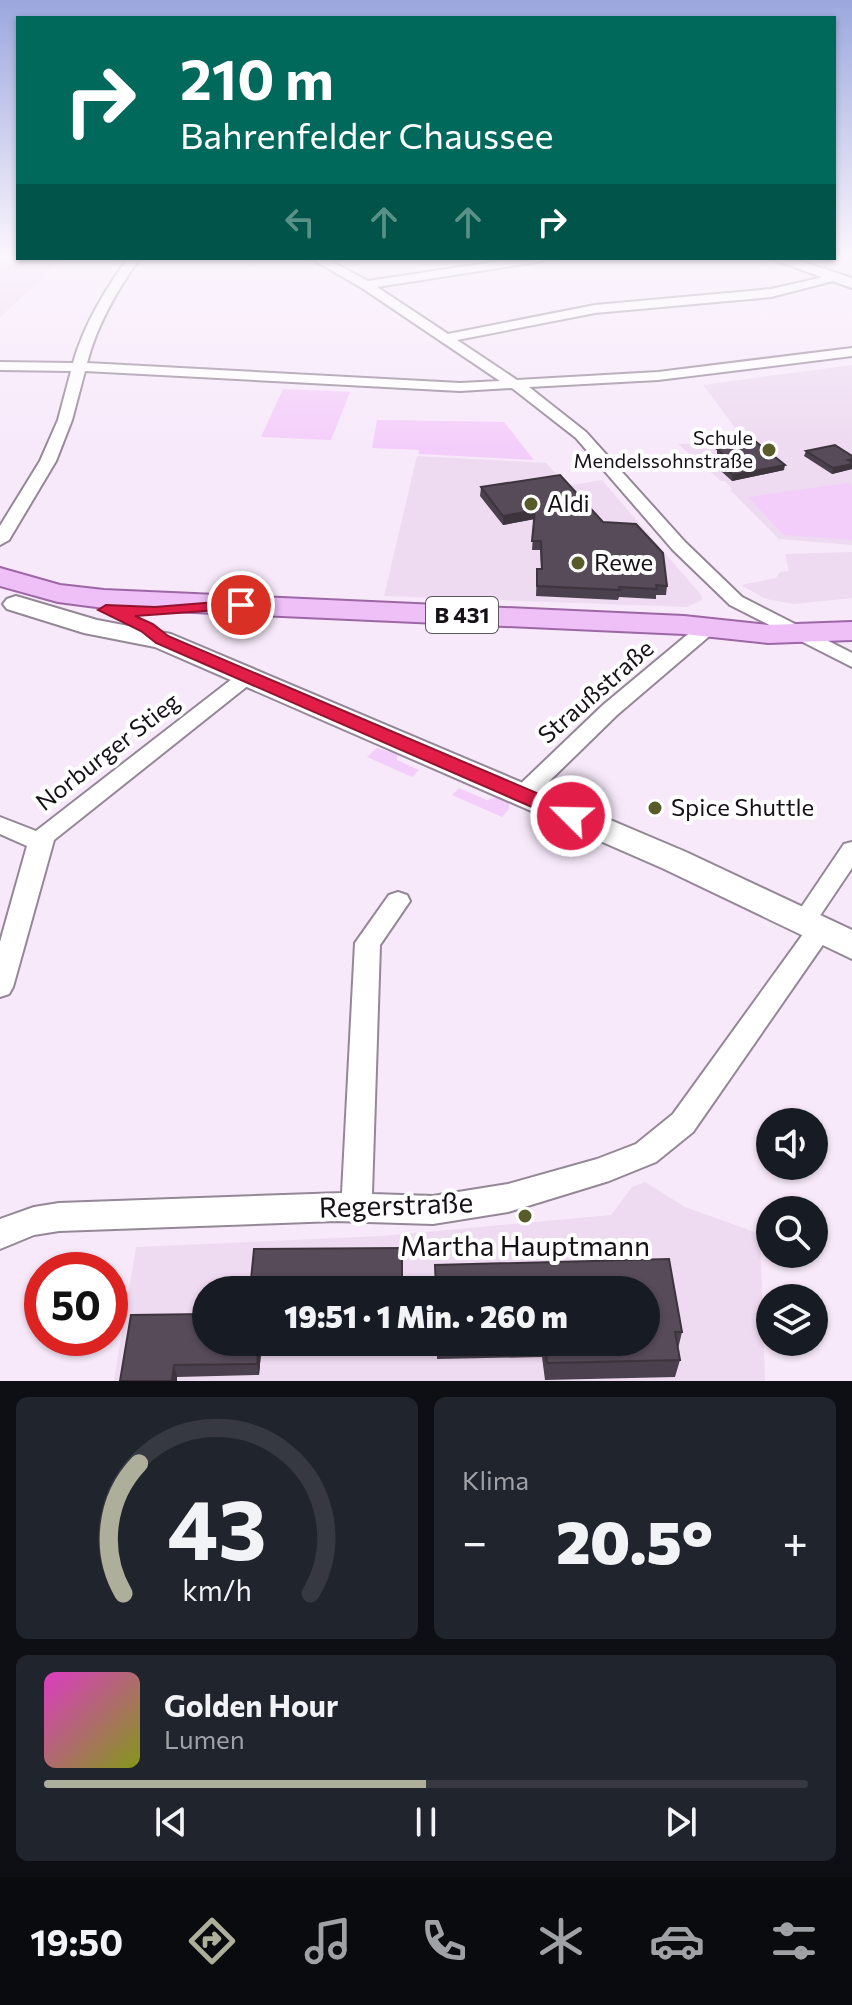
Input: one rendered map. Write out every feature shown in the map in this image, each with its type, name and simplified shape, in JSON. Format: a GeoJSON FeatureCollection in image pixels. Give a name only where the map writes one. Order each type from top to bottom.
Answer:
{"type":"FeatureCollection","features":[{"type":"Feature","properties":{"kind":"main road","name":"B 431"},"geometry":{"type":"LineString","coordinates":[[0,577],[76,596],[803,636],[848,619]]}},
{"type":"Feature","properties":{"kind":"main road"},"geometry":{"type":"LineString","coordinates":[[76,596],[147,627],[162,640]]}},
{"type":"Feature","properties":{"kind":"main road","name":"B 431"},"geometry":{"type":"LineString","coordinates":[[8,601],[155,612],[241,605]]}},
{"type":"Feature","properties":{"kind":"main road"},"geometry":{"type":"LineString","coordinates":[[8,601],[115,633],[162,640],[687,865],[852,945]]}},
{"type":"Feature","properties":{"kind":"main road"},"geometry":{"type":"LineString","coordinates":[[705,629],[763,617]]}},
{"type":"Feature","properties":{"kind":"main road","name":"B 431"},"geometry":{"type":"LineString","coordinates":[[705,629],[726,618],[848,619]]}},
{"type":"Feature","properties":{"kind":"street"},"geometry":{"type":"LineString","coordinates":[[0,540],[55,448],[77,366],[96,318]]}},
{"type":"Feature","properties":{"kind":"street"},"geometry":{"type":"LineString","coordinates":[[418,318],[516,384],[581,435],[679,546],[736,601],[852,661]]}},
{"type":"Feature","properties":{"kind":"street"},"geometry":{"type":"LineString","coordinates":[[448,338],[544,318]]}},
{"type":"Feature","properties":{"kind":"street"},"geometry":{"type":"LineString","coordinates":[[0,366],[77,366],[401,386],[516,384],[691,373],[852,352]]}},
{"type":"Feature","properties":{"kind":"street","name":"Straußstraße"},"geometry":{"type":"LineString","coordinates":[[522,795],[610,710],[705,629]]}},
{"type":"Feature","properties":{"kind":"street","name":"Norburger Stieg"},"geometry":{"type":"LineString","coordinates":[[40,842],[46,834],[248,676]]}},
{"type":"Feature","properties":{"kind":"street"},"geometry":{"type":"LineString","coordinates":[[0,825],[40,842],[0,987]]}},
{"type":"Feature","properties":{"kind":"street","name":"Regerstraße"},"geometry":{"type":"LineString","coordinates":[[0,1234],[34,1221],[59,1217],[356,1208],[433,1210],[483,1204],[554,1186],[646,1153],[683,1123],[812,925],[852,850]]}},
{"type":"Feature","properties":{"kind":"street"},"geometry":{"type":"LineString","coordinates":[[356,1208],[368,943],[398,901]]}},
{"type":"Feature","properties":{"kind":"shaded area","name":"Schule Mendelssohnstraße"},"geometry":{"type":"Polygon","coordinates":[[[852,365],[852,545],[779,539],[730,490],[725,481],[721,481],[678,444],[746,442],[703,385],[852,365]]]}},
{"type":"Feature","properties":{"kind":"shaded area"},"geometry":{"type":"Polygon","coordinates":[[[283,389],[350,392],[331,440],[261,437],[283,389]]]}},
{"type":"Feature","properties":{"kind":"shaded area"},"geometry":{"type":"Polygon","coordinates":[[[377,420],[504,422],[534,460],[419,454],[418,450],[372,448],[377,420]]]}},
{"type":"Feature","properties":{"kind":"shaded area"},"geometry":{"type":"Polygon","coordinates":[[[417,456],[546,463],[567,486],[602,480],[702,596],[702,600],[687,607],[384,596],[417,456]]]}},
{"type":"Feature","properties":{"kind":"shaded area"},"geometry":{"type":"Polygon","coordinates":[[[848,483],[852,486],[852,540],[784,535],[748,497],[848,483]]]}},
{"type":"Feature","properties":{"kind":"shaded area"},"geometry":{"type":"Polygon","coordinates":[[[852,552],[852,598],[794,604],[766,599],[741,585],[776,578],[780,572],[789,571],[785,554],[852,552]]]}},
{"type":"Feature","properties":{"kind":"shaded area"},"geometry":{"type":"Polygon","coordinates":[[[377,748],[397,754],[397,760],[419,770],[412,777],[367,757],[377,748]]]}},
{"type":"Feature","properties":{"kind":"shaded area"},"geometry":{"type":"Polygon","coordinates":[[[459,788],[487,800],[497,797],[509,802],[509,809],[502,817],[452,795],[459,788]]]}},
{"type":"Feature","properties":{"kind":"shaded area"},"geometry":{"type":"Polygon","coordinates":[[[645,1182],[685,1207],[756,1233],[756,1268],[761,1268],[762,1284],[756,1284],[756,1356],[764,1356],[765,1381],[114,1381],[118,1356],[128,1356],[128,1296],[136,1247],[382,1236],[611,1215],[632,1187],[645,1182]]]}},
{"type":"Feature","properties":{"kind":"building"},"geometry":{"type":"Polygon","coordinates":[[[755,441],[785,465],[733,475],[712,457],[724,455],[717,449],[755,441]]]}},
{"type":"Feature","properties":{"kind":"building"},"geometry":{"type":"Polygon","coordinates":[[[835,445],[852,456],[848,460],[852,464],[833,468],[806,451],[835,445]]]}},
{"type":"Feature","properties":{"kind":"building"},"geometry":{"type":"Polygon","coordinates":[[[560,475],[603,522],[636,524],[663,553],[667,586],[656,585],[657,589],[619,587],[620,590],[537,586],[537,569],[542,569],[541,541],[532,541],[535,510],[503,516],[481,487],[560,475]]]}},
{"type":"Feature","properties":{"kind":"building"},"geometry":{"type":"Polygon","coordinates":[[[402,1248],[402,1276],[251,1276],[254,1249],[402,1248]]]}},
{"type":"Feature","properties":{"kind":"building"},"geometry":{"type":"Polygon","coordinates":[[[669,1259],[682,1332],[675,1332],[680,1360],[547,1363],[546,1356],[660,1356],[660,1276],[435,1276],[435,1265],[669,1259]]]}},
{"type":"Feature","properties":{"kind":"building"},"geometry":{"type":"Polygon","coordinates":[[[192,1314],[192,1356],[258,1356],[257,1364],[174,1365],[172,1381],[120,1381],[124,1356],[128,1356],[131,1315],[192,1314]]]}},
{"type":"Feature","properties":{"kind":"place","name":"Schule Mendelssohnstraße"},"geometry":{"type":"Point","coordinates":[769,450]}},
{"type":"Feature","properties":{"kind":"place","name":"Aldi"},"geometry":{"type":"Point","coordinates":[531,504]}},
{"type":"Feature","properties":{"kind":"place","name":"Rewe"},"geometry":{"type":"Point","coordinates":[578,563]}},
{"type":"Feature","properties":{"kind":"place","name":"Spice Shuttle"},"geometry":{"type":"Point","coordinates":[655,808]}},
{"type":"Feature","properties":{"kind":"place","name":"Martha Hauptmann"},"geometry":{"type":"Point","coordinates":[525,1216]}},
{"type":"Feature","properties":{"kind":"route"},"geometry":{"type":"LineString","coordinates":[[241,605],[155,612],[106,610],[147,627],[162,640],[571,816]]}}]}
